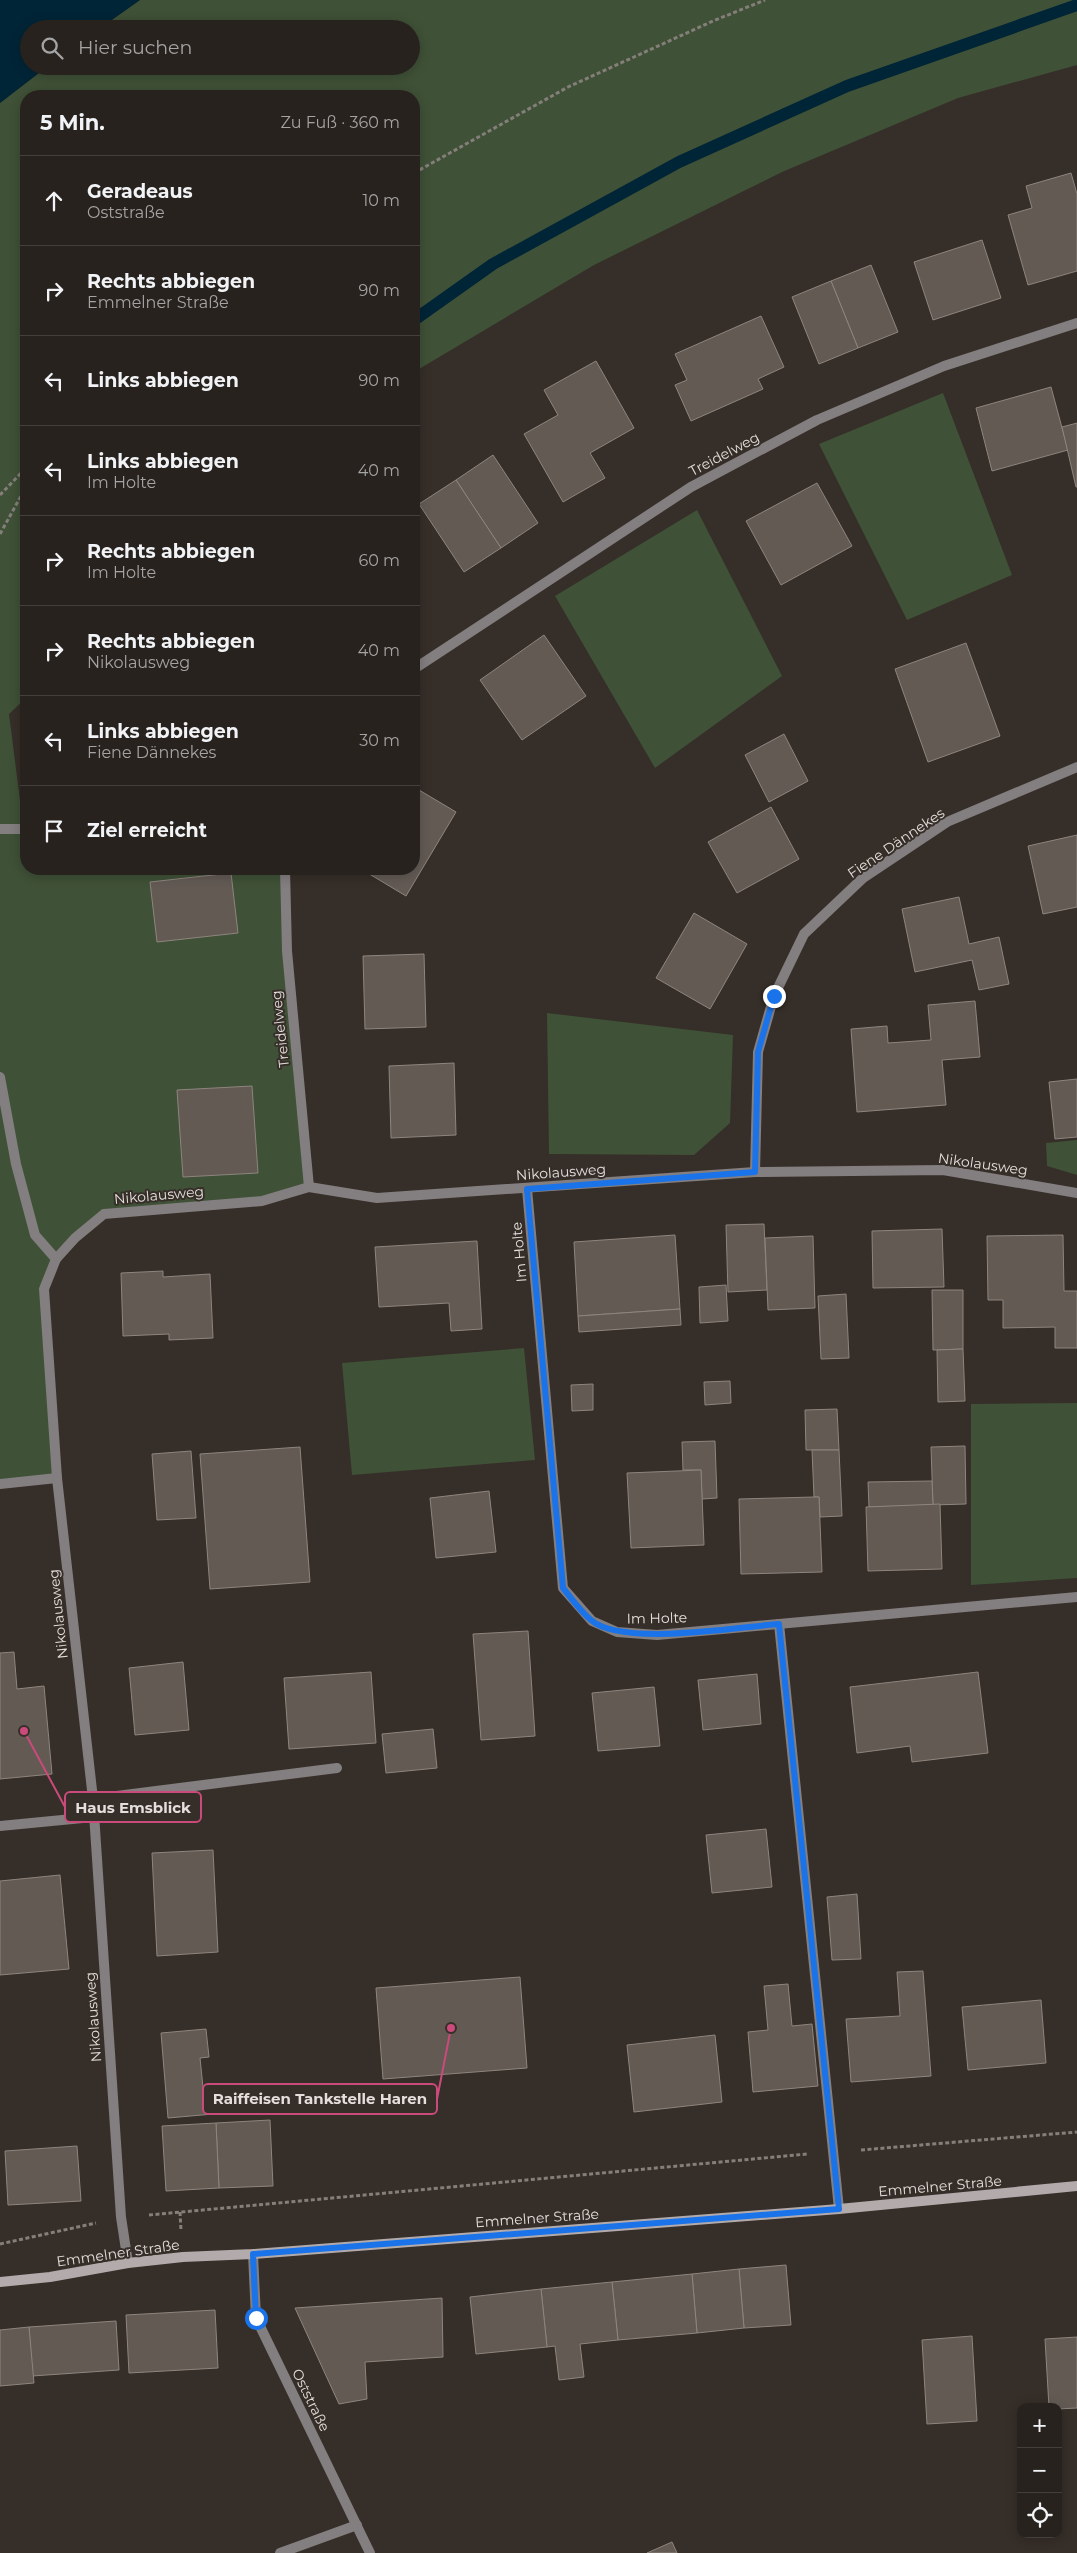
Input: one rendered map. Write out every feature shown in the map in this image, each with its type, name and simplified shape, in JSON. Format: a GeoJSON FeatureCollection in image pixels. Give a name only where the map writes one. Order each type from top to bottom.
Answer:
{"type":"FeatureCollection","features":[{"type":"Feature","properties":{"kind":"street","name":"Treidelweg"},"geometry":{"type":"LineString","coordinates":[[420,665],[691,487],[817,420],[944,366],[1077,323]]}},
{"type":"Feature","properties":{"kind":"street","name":"Fiene Dännekes"},"geometry":{"type":"LineString","coordinates":[[755,1172],[758,1052],[774,996],[804,934],[863,878],[947,822],[1077,767]]}},
{"type":"Feature","properties":{"kind":"street"},"geometry":{"type":"LineString","coordinates":[[0,829],[20,829]]}},
{"type":"Feature","properties":{"kind":"street","name":"Treidelweg"},"geometry":{"type":"LineString","coordinates":[[285,875],[287,951],[310,1187]]}},
{"type":"Feature","properties":{"kind":"street"},"geometry":{"type":"LineString","coordinates":[[0,1077],[16,1164],[34,1235],[56,1259]]}},
{"type":"Feature","properties":{"kind":"street","name":"Nikolausweg"},"geometry":{"type":"LineString","coordinates":[[128,2262],[121,2217],[93,1799],[57,1478],[44,1289],[56,1259],[75,1238],[104,1214],[262,1200],[310,1187],[377,1198],[755,1172],[943,1170],[1077,1193]]}},
{"type":"Feature","properties":{"kind":"street","name":"Im Holte"},"geometry":{"type":"LineString","coordinates":[[527,1189],[563,1588],[592,1621],[617,1632],[657,1635],[1077,1597]]}},
{"type":"Feature","properties":{"kind":"street"},"geometry":{"type":"LineString","coordinates":[[0,1484],[57,1478]]}},
{"type":"Feature","properties":{"kind":"street"},"geometry":{"type":"LineString","coordinates":[[779,1624],[839,2209]]}},
{"type":"Feature","properties":{"kind":"street"},"geometry":{"type":"LineString","coordinates":[[93,1799],[337,1768]]}},
{"type":"Feature","properties":{"kind":"street"},"geometry":{"type":"LineString","coordinates":[[0,1826],[93,1817]]}},
{"type":"Feature","properties":{"kind":"street","name":"Emmelner Straße"},"geometry":{"type":"LineString","coordinates":[[0,2282],[50,2277],[128,2262],[839,2209],[1077,2186]]}},
{"type":"Feature","properties":{"kind":"street","name":"Oststraße"},"geometry":{"type":"LineString","coordinates":[[253,2254],[256,2318],[370,2553]]}},
{"type":"Feature","properties":{"kind":"street"},"geometry":{"type":"LineString","coordinates":[[280,2553],[357,2525]]}},
{"type":"Feature","properties":{"kind":"path"},"geometry":{"type":"LineString","coordinates":[[420,170],[568,87],[765,0]]}},
{"type":"Feature","properties":{"kind":"path"},"geometry":{"type":"LineString","coordinates":[[0,495],[20,474]]}},
{"type":"Feature","properties":{"kind":"path"},"geometry":{"type":"LineString","coordinates":[[0,534],[20,499]]}},
{"type":"Feature","properties":{"kind":"path"},"geometry":{"type":"LineString","coordinates":[[0,2244],[13,2243],[121,2217],[833,2152],[1077,2132]]}},
{"type":"Feature","properties":{"kind":"green space"},"geometry":{"type":"Polygon","coordinates":[[[140,0],[1077,0],[1077,65],[958,98],[782,172],[594,265],[420,368],[420,90],[20,90],[20,704],[9,714],[20,800],[20,875],[285,875],[309,1187],[262,1201],[104,1214],[56,1259],[44,1289],[57,1478],[0,1484],[0,103],[36,75],[420,75],[420,20],[112,20],[140,0]]]}},
{"type":"Feature","properties":{"kind":"green space"},"geometry":{"type":"Polygon","coordinates":[[[943,393],[1012,575],[907,620],[819,444],[943,393]]]}},
{"type":"Feature","properties":{"kind":"green space"},"geometry":{"type":"Polygon","coordinates":[[[697,510],[782,676],[655,768],[555,596],[697,510]]]}},
{"type":"Feature","properties":{"kind":"green space"},"geometry":{"type":"Polygon","coordinates":[[[547,1013],[733,1035],[730,1123],[694,1155],[549,1154],[547,1013]]]}},
{"type":"Feature","properties":{"kind":"green space"},"geometry":{"type":"Polygon","coordinates":[[[1077,1140],[1077,1175],[1047,1166],[1046,1143],[1077,1140]]]}},
{"type":"Feature","properties":{"kind":"green space"},"geometry":{"type":"Polygon","coordinates":[[[524,1348],[535,1460],[352,1475],[342,1363],[524,1348]]]}},
{"type":"Feature","properties":{"kind":"green space"},"geometry":{"type":"Polygon","coordinates":[[[1077,1403],[1077,1578],[971,1585],[971,1404],[1077,1403]]]}},
{"type":"Feature","properties":{"kind":"water"},"geometry":{"type":"Polygon","coordinates":[[[0,0],[140,0],[112,20],[20,20],[20,75],[36,75],[0,103],[0,0]]]}},
{"type":"Feature","properties":{"kind":"building"},"geometry":{"type":"Polygon","coordinates":[[[1071,173],[1077,194],[1077,271],[1028,285],[1008,215],[1032,208],[1026,186],[1071,173]]]}},
{"type":"Feature","properties":{"kind":"building"},"geometry":{"type":"Polygon","coordinates":[[[982,240],[1001,298],[933,320],[914,262],[982,240]]]}},
{"type":"Feature","properties":{"kind":"building"},"geometry":{"type":"Polygon","coordinates":[[[871,265],[898,332],[858,348],[831,281],[871,265]]]}},
{"type":"Feature","properties":{"kind":"building"},"geometry":{"type":"Polygon","coordinates":[[[831,281],[858,348],[819,364],[792,297],[831,281]]]}},
{"type":"Feature","properties":{"kind":"building"},"geometry":{"type":"Polygon","coordinates":[[[761,316],[784,367],[758,379],[763,389],[691,421],[675,385],[687,380],[675,354],[761,316]]]}},
{"type":"Feature","properties":{"kind":"building"},"geometry":{"type":"Polygon","coordinates":[[[596,361],[634,428],[590,453],[605,478],[563,502],[524,434],[558,415],[544,390],[596,361]]]}},
{"type":"Feature","properties":{"kind":"building"},"geometry":{"type":"Polygon","coordinates":[[[1051,387],[1068,450],[992,471],[976,408],[1051,387]]]}},
{"type":"Feature","properties":{"kind":"building"},"geometry":{"type":"Polygon","coordinates":[[[1077,423],[1077,487],[1076,487],[1062,427],[1077,423]]]}},
{"type":"Feature","properties":{"kind":"building"},"geometry":{"type":"Polygon","coordinates":[[[493,455],[538,523],[501,548],[456,480],[493,455]]]}},
{"type":"Feature","properties":{"kind":"building"},"geometry":{"type":"Polygon","coordinates":[[[456,480],[501,548],[464,572],[420,503],[456,480]]]}},
{"type":"Feature","properties":{"kind":"building"},"geometry":{"type":"Polygon","coordinates":[[[817,483],[852,546],[781,585],[746,521],[817,483]]]}},
{"type":"Feature","properties":{"kind":"building"},"geometry":{"type":"Polygon","coordinates":[[[544,635],[586,696],[522,740],[480,680],[544,635]]]}},
{"type":"Feature","properties":{"kind":"building"},"geometry":{"type":"Polygon","coordinates":[[[966,643],[1000,736],[928,762],[895,669],[966,643]]]}},
{"type":"Feature","properties":{"kind":"building"},"geometry":{"type":"Polygon","coordinates":[[[784,734],[808,781],[769,802],[745,755],[784,734]]]}},
{"type":"Feature","properties":{"kind":"building"},"geometry":{"type":"Polygon","coordinates":[[[420,791],[456,812],[420,872],[420,791]]]}},
{"type":"Feature","properties":{"kind":"building"},"geometry":{"type":"Polygon","coordinates":[[[771,807],[799,859],[737,893],[708,842],[771,807]]]}},
{"type":"Feature","properties":{"kind":"building"},"geometry":{"type":"Polygon","coordinates":[[[1077,835],[1077,907],[1043,914],[1028,846],[1077,835]]]}},
{"type":"Feature","properties":{"kind":"building"},"geometry":{"type":"Polygon","coordinates":[[[213,875],[231,875],[238,933],[157,942],[150,882],[213,875]]]}},
{"type":"Feature","properties":{"kind":"building"},"geometry":{"type":"Polygon","coordinates":[[[371,875],[418,875],[406,896],[371,875]]]}},
{"type":"Feature","properties":{"kind":"building"},"geometry":{"type":"Polygon","coordinates":[[[959,897],[969,944],[999,937],[1009,984],[979,990],[972,960],[915,972],[902,909],[959,897]]]}},
{"type":"Feature","properties":{"kind":"building"},"geometry":{"type":"Polygon","coordinates":[[[694,913],[747,944],[710,1009],[656,978],[694,913]]]}},
{"type":"Feature","properties":{"kind":"building"},"geometry":{"type":"Polygon","coordinates":[[[424,954],[426,1027],[365,1029],[363,956],[424,954]]]}},
{"type":"Feature","properties":{"kind":"building"},"geometry":{"type":"Polygon","coordinates":[[[975,1001],[980,1057],[942,1060],[946,1105],[857,1112],[851,1029],[887,1026],[888,1043],[931,1040],[928,1005],[975,1001]]]}},
{"type":"Feature","properties":{"kind":"building"},"geometry":{"type":"Polygon","coordinates":[[[454,1063],[456,1135],[391,1138],[389,1066],[454,1063]]]}},
{"type":"Feature","properties":{"kind":"building"},"geometry":{"type":"Polygon","coordinates":[[[1077,1079],[1077,1137],[1055,1139],[1049,1082],[1077,1079]]]}},
{"type":"Feature","properties":{"kind":"building"},"geometry":{"type":"Polygon","coordinates":[[[252,1086],[258,1173],[183,1177],[177,1090],[252,1086]]]}},
{"type":"Feature","properties":{"kind":"building"},"geometry":{"type":"Polygon","coordinates":[[[764,1224],[767,1290],[728,1292],[726,1225],[764,1224]]]}},
{"type":"Feature","properties":{"kind":"building"},"geometry":{"type":"Polygon","coordinates":[[[942,1229],[944,1287],[873,1288],[872,1231],[942,1229]]]}},
{"type":"Feature","properties":{"kind":"building"},"geometry":{"type":"Polygon","coordinates":[[[675,1235],[680,1309],[578,1316],[574,1242],[675,1235]]]}},
{"type":"Feature","properties":{"kind":"building"},"geometry":{"type":"Polygon","coordinates":[[[1063,1235],[1064,1291],[1077,1291],[1077,1348],[1055,1348],[1055,1327],[1003,1328],[1003,1300],[988,1300],[987,1236],[1063,1235]]]}},
{"type":"Feature","properties":{"kind":"building"},"geometry":{"type":"Polygon","coordinates":[[[813,1236],[815,1308],[768,1310],[765,1238],[813,1236]]]}},
{"type":"Feature","properties":{"kind":"building"},"geometry":{"type":"Polygon","coordinates":[[[477,1241],[482,1329],[451,1331],[449,1303],[379,1307],[375,1247],[477,1241]]]}},
{"type":"Feature","properties":{"kind":"building"},"geometry":{"type":"Polygon","coordinates":[[[163,1271],[163,1277],[210,1274],[213,1338],[169,1340],[169,1334],[123,1336],[121,1273],[163,1271]]]}},
{"type":"Feature","properties":{"kind":"building"},"geometry":{"type":"Polygon","coordinates":[[[726,1285],[728,1321],[700,1323],[699,1287],[726,1285]]]}},
{"type":"Feature","properties":{"kind":"building"},"geometry":{"type":"Polygon","coordinates":[[[932,1290],[963,1290],[963,1349],[933,1350],[932,1290]]]}},
{"type":"Feature","properties":{"kind":"building"},"geometry":{"type":"Polygon","coordinates":[[[846,1294],[849,1358],[821,1359],[818,1296],[846,1294]]]}},
{"type":"Feature","properties":{"kind":"building"},"geometry":{"type":"Polygon","coordinates":[[[680,1309],[681,1325],[579,1332],[578,1316],[680,1309]]]}},
{"type":"Feature","properties":{"kind":"building"},"geometry":{"type":"Polygon","coordinates":[[[963,1349],[965,1401],[938,1402],[937,1350],[963,1349]]]}},
{"type":"Feature","properties":{"kind":"building"},"geometry":{"type":"Polygon","coordinates":[[[730,1381],[731,1403],[705,1405],[704,1382],[730,1381]]]}},
{"type":"Feature","properties":{"kind":"building"},"geometry":{"type":"Polygon","coordinates":[[[593,1384],[593,1410],[572,1411],[571,1385],[593,1384]]]}},
{"type":"Feature","properties":{"kind":"building"},"geometry":{"type":"Polygon","coordinates":[[[837,1409],[839,1450],[806,1450],[805,1410],[837,1409]]]}},
{"type":"Feature","properties":{"kind":"building"},"geometry":{"type":"Polygon","coordinates":[[[715,1441],[717,1498],[702,1499],[701,1470],[683,1470],[682,1442],[715,1441]]]}},
{"type":"Feature","properties":{"kind":"building"},"geometry":{"type":"Polygon","coordinates":[[[965,1446],[966,1504],[933,1505],[931,1447],[965,1446]]]}},
{"type":"Feature","properties":{"kind":"building"},"geometry":{"type":"Polygon","coordinates":[[[300,1447],[310,1582],[210,1589],[200,1454],[300,1447]]]}},
{"type":"Feature","properties":{"kind":"building"},"geometry":{"type":"Polygon","coordinates":[[[812,1450],[839,1450],[842,1516],[820,1517],[819,1497],[814,1497],[812,1450]]]}},
{"type":"Feature","properties":{"kind":"building"},"geometry":{"type":"Polygon","coordinates":[[[191,1451],[196,1518],[157,1520],[152,1454],[191,1451]]]}},
{"type":"Feature","properties":{"kind":"building"},"geometry":{"type":"Polygon","coordinates":[[[701,1470],[704,1545],[631,1548],[627,1473],[701,1470]]]}},
{"type":"Feature","properties":{"kind":"building"},"geometry":{"type":"Polygon","coordinates":[[[932,1481],[933,1505],[869,1507],[868,1482],[932,1481]]]}},
{"type":"Feature","properties":{"kind":"building"},"geometry":{"type":"Polygon","coordinates":[[[489,1491],[496,1552],[436,1558],[430,1498],[489,1491]]]}},
{"type":"Feature","properties":{"kind":"building"},"geometry":{"type":"Polygon","coordinates":[[[819,1497],[822,1572],[741,1574],[739,1499],[819,1497]]]}},
{"type":"Feature","properties":{"kind":"building"},"geometry":{"type":"Polygon","coordinates":[[[940,1504],[942,1569],[868,1571],[866,1507],[940,1504]]]}},
{"type":"Feature","properties":{"kind":"building"},"geometry":{"type":"Polygon","coordinates":[[[528,1631],[535,1736],[481,1740],[473,1634],[528,1631]]]}},
{"type":"Feature","properties":{"kind":"building"},"geometry":{"type":"Polygon","coordinates":[[[14,1652],[17,1689],[44,1686],[52,1774],[0,1779],[0,1653],[14,1652]]]}},
{"type":"Feature","properties":{"kind":"building"},"geometry":{"type":"Polygon","coordinates":[[[183,1662],[189,1730],[135,1735],[129,1668],[183,1662]]]}},
{"type":"Feature","properties":{"kind":"building"},"geometry":{"type":"Polygon","coordinates":[[[371,1672],[376,1743],[289,1749],[284,1678],[371,1672]]]}},
{"type":"Feature","properties":{"kind":"building"},"geometry":{"type":"Polygon","coordinates":[[[978,1672],[988,1753],[912,1762],[910,1746],[857,1753],[850,1687],[978,1672]]]}},
{"type":"Feature","properties":{"kind":"building"},"geometry":{"type":"Polygon","coordinates":[[[757,1674],[761,1724],[703,1730],[698,1680],[757,1674]]]}},
{"type":"Feature","properties":{"kind":"building"},"geometry":{"type":"Polygon","coordinates":[[[654,1687],[660,1746],[598,1751],[592,1693],[654,1687]]]}},
{"type":"Feature","properties":{"kind":"building"},"geometry":{"type":"Polygon","coordinates":[[[433,1729],[437,1768],[386,1773],[382,1734],[433,1729]]]}},
{"type":"Feature","properties":{"kind":"building"},"geometry":{"type":"Polygon","coordinates":[[[766,1829],[772,1887],[712,1893],[706,1835],[766,1829]]]}},
{"type":"Feature","properties":{"kind":"building"},"geometry":{"type":"Polygon","coordinates":[[[213,1850],[218,1952],[157,1956],[152,1853],[213,1850]]]}},
{"type":"Feature","properties":{"kind":"building"},"geometry":{"type":"Polygon","coordinates":[[[60,1875],[69,1969],[0,1975],[0,1881],[60,1875]]]}},
{"type":"Feature","properties":{"kind":"building"},"geometry":{"type":"Polygon","coordinates":[[[857,1894],[861,1959],[832,1960],[827,1897],[857,1894]]]}},
{"type":"Feature","properties":{"kind":"building"},"geometry":{"type":"Polygon","coordinates":[[[923,1971],[931,2076],[851,2082],[846,2019],[900,2016],[897,1972],[923,1971]]]}},
{"type":"Feature","properties":{"kind":"building"},"geometry":{"type":"Polygon","coordinates":[[[520,1977],[527,2068],[383,2079],[376,1988],[520,1977]]]}},
{"type":"Feature","properties":{"kind":"building"},"geometry":{"type":"Polygon","coordinates":[[[788,1984],[792,2026],[812,2024],[818,2086],[753,2092],[748,2032],[768,2030],[764,1986],[788,1984]]]}},
{"type":"Feature","properties":{"kind":"building"},"geometry":{"type":"Polygon","coordinates":[[[1041,2000],[1046,2063],[968,2070],[962,2007],[1041,2000]]]}},
{"type":"Feature","properties":{"kind":"building"},"geometry":{"type":"Polygon","coordinates":[[[206,2029],[209,2057],[200,2058],[204,2097],[246,2094],[247,2111],[168,2118],[161,2033],[206,2029]]]}},
{"type":"Feature","properties":{"kind":"building"},"geometry":{"type":"Polygon","coordinates":[[[715,2035],[722,2102],[634,2112],[627,2045],[715,2035]]]}},
{"type":"Feature","properties":{"kind":"building"},"geometry":{"type":"Polygon","coordinates":[[[270,2120],[273,2186],[219,2188],[216,2123],[270,2120]]]}},
{"type":"Feature","properties":{"kind":"building"},"geometry":{"type":"Polygon","coordinates":[[[216,2123],[219,2188],[166,2191],[162,2126],[216,2123]]]}},
{"type":"Feature","properties":{"kind":"building"},"geometry":{"type":"Polygon","coordinates":[[[77,2146],[81,2201],[8,2205],[5,2151],[77,2146]]]}},
{"type":"Feature","properties":{"kind":"building"},"geometry":{"type":"Polygon","coordinates":[[[786,2265],[791,2325],[744,2328],[739,2269],[786,2265]]]}},
{"type":"Feature","properties":{"kind":"building"},"geometry":{"type":"Polygon","coordinates":[[[739,2269],[744,2328],[697,2333],[692,2274],[739,2269]]]}},
{"type":"Feature","properties":{"kind":"building"},"geometry":{"type":"Polygon","coordinates":[[[692,2274],[697,2333],[618,2340],[612,2282],[692,2274]]]}},
{"type":"Feature","properties":{"kind":"building"},"geometry":{"type":"Polygon","coordinates":[[[612,2282],[618,2340],[580,2344],[584,2377],[559,2380],[555,2346],[547,2347],[541,2289],[612,2282]]]}},
{"type":"Feature","properties":{"kind":"building"},"geometry":{"type":"Polygon","coordinates":[[[541,2289],[547,2347],[476,2354],[470,2297],[541,2289]]]}},
{"type":"Feature","properties":{"kind":"building"},"geometry":{"type":"Polygon","coordinates":[[[442,2298],[443,2357],[365,2362],[367,2399],[339,2404],[295,2308],[442,2298]]]}},
{"type":"Feature","properties":{"kind":"building"},"geometry":{"type":"Polygon","coordinates":[[[215,2310],[218,2368],[129,2373],[126,2315],[215,2310]]]}},
{"type":"Feature","properties":{"kind":"building"},"geometry":{"type":"Polygon","coordinates":[[[116,2321],[119,2370],[32,2376],[29,2327],[116,2321]]]}},
{"type":"Feature","properties":{"kind":"building"},"geometry":{"type":"Polygon","coordinates":[[[29,2327],[34,2383],[0,2386],[0,2330],[29,2327]]]}},
{"type":"Feature","properties":{"kind":"building"},"geometry":{"type":"Polygon","coordinates":[[[972,2336],[977,2421],[927,2424],[922,2340],[972,2336]]]}},
{"type":"Feature","properties":{"kind":"building"},"geometry":{"type":"Polygon","coordinates":[[[1077,2337],[1077,2408],[1062,2409],[1062,2403],[1049,2403],[1045,2339],[1077,2337]]]}},
{"type":"Feature","properties":{"kind":"building"},"geometry":{"type":"Polygon","coordinates":[[[672,2542],[677,2553],[647,2553],[672,2542]]]}},
{"type":"Feature","properties":{"kind":"waterway"},"geometry":{"type":"LineString","coordinates":[[420,316],[493,264],[679,162],[847,86],[1077,5]]}},
{"type":"Feature","properties":{"kind":"place","name":"Haus Emsblick"},"geometry":{"type":"Point","coordinates":[24,1731]}},
{"type":"Feature","properties":{"kind":"place","name":"Raiffeisen Tankstelle Haren"},"geometry":{"type":"Point","coordinates":[451,2028]}},
{"type":"Feature","properties":{"kind":"route"},"geometry":{"type":"LineString","coordinates":[[256,2318],[253,2254],[839,2209],[779,1624],[657,1635],[617,1632],[592,1621],[563,1588],[527,1189],[755,1172],[758,1052],[774,996]]}}]}
